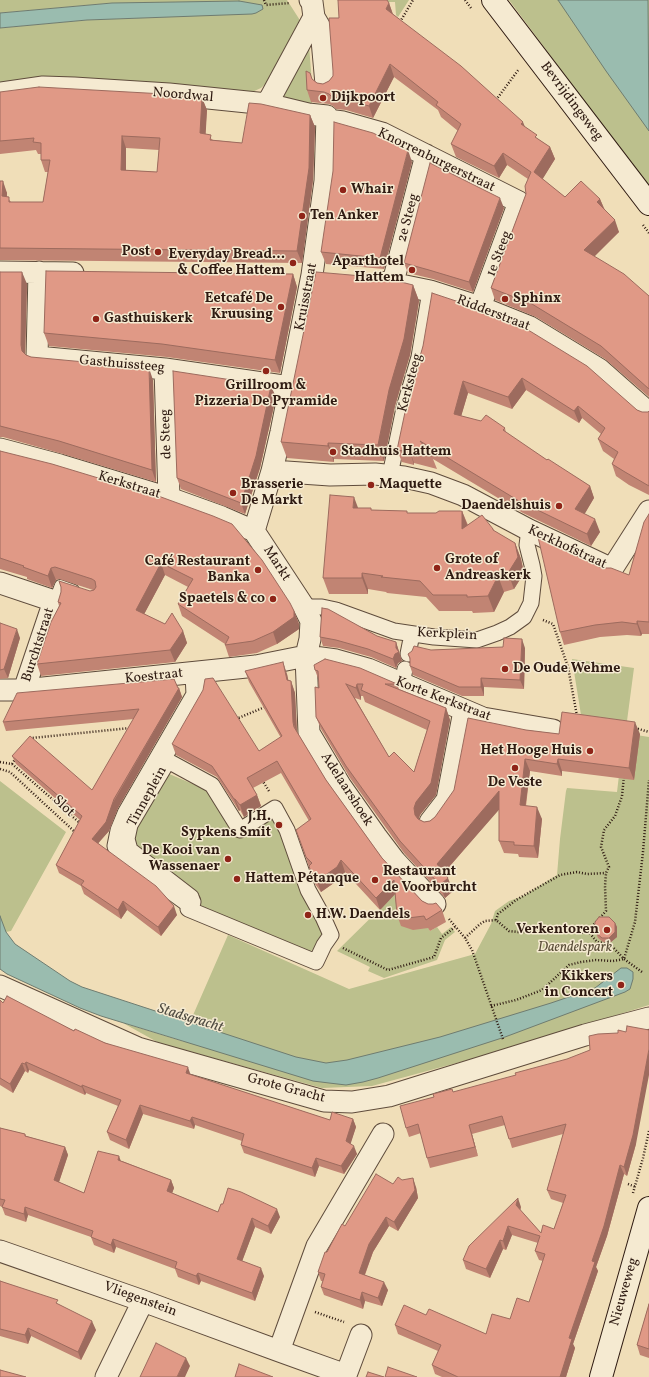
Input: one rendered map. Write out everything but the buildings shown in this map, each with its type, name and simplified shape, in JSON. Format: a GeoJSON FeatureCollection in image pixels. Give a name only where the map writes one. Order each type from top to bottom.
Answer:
{"type":"FeatureCollection","features":[{"type":"Feature","properties":{"kind":"main road","name":"Bevrijdingsweg"},"geometry":{"type":"LineString","coordinates":[[493,0],[649,204]]}},
{"type":"Feature","properties":{"kind":"main road","name":"Nieuweweg"},"geometry":{"type":"LineString","coordinates":[[601,1377],[649,1208]]}},
{"type":"Feature","properties":{"kind":"street"},"geometry":{"type":"LineString","coordinates":[[309,4],[321,29],[326,84]]}},
{"type":"Feature","properties":{"kind":"street"},"geometry":{"type":"LineString","coordinates":[[267,104],[309,4]]}},
{"type":"Feature","properties":{"kind":"street","name":"Noordwal"},"geometry":{"type":"LineString","coordinates":[[0,93],[43,87],[74,88],[168,94],[267,104]]}},
{"type":"Feature","properties":{"kind":"street","name":"Knorrenburgerstraat"},"geometry":{"type":"LineString","coordinates":[[267,104],[382,133],[519,202]]}},
{"type":"Feature","properties":{"kind":"street","name":"Kruisstraat"},"geometry":{"type":"LineString","coordinates":[[272,471],[282,432],[290,387],[304,275],[325,181],[327,118]]}},
{"type":"Feature","properties":{"kind":"street","name":"2e Steeg"},"geometry":{"type":"LineString","coordinates":[[393,282],[426,155]]}},
{"type":"Feature","properties":{"kind":"street","name":"1e Steeg"},"geometry":{"type":"LineString","coordinates":[[480,307],[519,202]]}},
{"type":"Feature","properties":{"kind":"street"},"geometry":{"type":"LineString","coordinates":[[0,272],[93,273]]}},
{"type":"Feature","properties":{"kind":"street","name":"Gasthuissteeg"},"geometry":{"type":"LineString","coordinates":[[39,272],[37,358],[164,369],[290,387]]}},
{"type":"Feature","properties":{"kind":"street"},"geometry":{"type":"LineString","coordinates":[[304,275],[334,277]]}},
{"type":"Feature","properties":{"kind":"street","name":"Ridderstraat"},"geometry":{"type":"LineString","coordinates":[[371,280],[393,282],[430,291],[480,307],[530,327],[599,369],[649,414]]}},
{"type":"Feature","properties":{"kind":"street","name":"Kerksteeg"},"geometry":{"type":"LineString","coordinates":[[390,475],[404,408],[419,357],[430,291]]}},
{"type":"Feature","properties":{"kind":"street","name":"de Steeg"},"geometry":{"type":"LineString","coordinates":[[164,369],[169,498]]}},
{"type":"Feature","properties":{"kind":"street","name":"Kerkstraat"},"geometry":{"type":"LineString","coordinates":[[0,449],[60,465],[169,498],[222,517],[254,531]]}},
{"type":"Feature","properties":{"kind":"street","name":"Kerkhofstraat"},"geometry":{"type":"LineString","coordinates":[[272,471],[326,475],[390,475],[431,483],[457,492],[529,530],[612,569],[649,511]]}},
{"type":"Feature","properties":{"kind":"street","name":"Markt"},"geometry":{"type":"LineString","coordinates":[[272,471],[254,531],[304,607],[311,621],[310,639],[306,656]]}},
{"type":"Feature","properties":{"kind":"street","name":"Kerkplein"},"geometry":{"type":"LineString","coordinates":[[304,607],[322,607],[394,631],[434,637],[477,640],[510,628],[524,617],[531,604],[534,576],[527,545],[529,530]]}},
{"type":"Feature","properties":{"kind":"street","name":"Burchtstraat"},"geometry":{"type":"LineString","coordinates":[[0,583],[54,601],[24,690]]}},
{"type":"Feature","properties":{"kind":"street"},"geometry":{"type":"LineString","coordinates":[[408,654],[412,634]]}},
{"type":"Feature","properties":{"kind":"street","name":"Koestraat"},"geometry":{"type":"LineString","coordinates":[[0,690],[24,690],[256,666],[306,656]]}},
{"type":"Feature","properties":{"kind":"street","name":"Korte Kerkstraat"},"geometry":{"type":"LineString","coordinates":[[306,656],[336,660],[368,669],[403,676],[464,711],[483,718],[553,730]]}},
{"type":"Feature","properties":{"kind":"street","name":"Adelaarshoek"},"geometry":{"type":"LineString","coordinates":[[306,656],[309,733],[340,785],[376,836],[395,861],[436,904]]}},
{"type":"Feature","properties":{"kind":"street","name":"Tinneplein"},"geometry":{"type":"LineString","coordinates":[[190,902],[124,854],[118,846],[121,831],[128,814],[197,695],[196,672]]}},
{"type":"Feature","properties":{"kind":"street"},"geometry":{"type":"LineString","coordinates":[[430,822],[447,800],[464,711]]}},
{"type":"Feature","properties":{"kind":"street","name":"Tinneplein"},"geometry":{"type":"LineString","coordinates":[[168,761],[212,785],[240,830],[275,808],[287,830],[308,890],[331,935],[324,945],[316,962],[188,909],[190,902],[191,897],[186,892],[130,850],[127,839],[130,825],[168,761]]}},
{"type":"Feature","properties":{"kind":"street","name":"Grote Gracht"},"geometry":{"type":"LineString","coordinates":[[0,986],[138,1048],[324,1101],[352,1102],[389,1096],[585,1035],[649,1018]]}},
{"type":"Feature","properties":{"kind":"street"},"geometry":{"type":"LineString","coordinates":[[279,1351],[317,1246],[383,1134]]}},
{"type":"Feature","properties":{"kind":"street","name":"Vliegenstein"},"geometry":{"type":"LineString","coordinates":[[0,1251],[143,1300],[345,1376],[361,1335]]}},
{"type":"Feature","properties":{"kind":"street"},"geometry":{"type":"LineString","coordinates":[[106,1377],[143,1300]]}},
{"type":"Feature","properties":{"kind":"lane","name":"Burchtstraat"},"geometry":{"type":"LineString","coordinates":[[54,601],[60,585],[87,594]]}},
{"type":"Feature","properties":{"kind":"path"},"geometry":{"type":"LineString","coordinates":[[264,0],[266,5],[309,4]]}},
{"type":"Feature","properties":{"kind":"path"},"geometry":{"type":"LineString","coordinates":[[398,27],[413,0]]}},
{"type":"Feature","properties":{"kind":"path"},"geometry":{"type":"LineString","coordinates":[[492,105],[519,68]]}},
{"type":"Feature","properties":{"kind":"path"},"geometry":{"type":"LineString","coordinates":[[526,613],[553,624],[568,668],[578,720],[562,720],[553,730]]}},
{"type":"Feature","properties":{"kind":"path"},"geometry":{"type":"LineString","coordinates":[[28,744],[32,738],[135,727]]}},
{"type":"Feature","properties":{"kind":"path"},"geometry":{"type":"LineString","coordinates":[[633,728],[649,732]]}},
{"type":"Feature","properties":{"kind":"path"},"geometry":{"type":"LineString","coordinates":[[0,762],[12,764],[20,754]]}},
{"type":"Feature","properties":{"kind":"path","name":"Slot"},"geometry":{"type":"LineString","coordinates":[[12,764],[83,826]]}},
{"type":"Feature","properties":{"kind":"path","name":"Slot"},"geometry":{"type":"LineString","coordinates":[[0,769],[10,772],[78,834]]}},
{"type":"Feature","properties":{"kind":"path"},"geometry":{"type":"LineString","coordinates":[[465,938],[485,921],[496,920],[509,931],[526,932],[552,927],[563,931],[585,934],[588,931],[606,911],[605,886],[606,873],[609,867],[602,847],[603,836],[604,830],[616,816],[622,796],[624,773]]}},
{"type":"Feature","properties":{"kind":"path"},"geometry":{"type":"LineString","coordinates":[[624,959],[635,922],[649,780]]}},
{"type":"Feature","properties":{"kind":"path"},"geometry":{"type":"LineString","coordinates":[[496,920],[498,914],[516,900],[560,875],[577,872],[587,874],[606,873]]}},
{"type":"Feature","properties":{"kind":"path"},"geometry":{"type":"LineString","coordinates":[[339,944],[345,950],[388,970],[434,957],[441,938],[456,927],[472,950],[503,1041]]}},
{"type":"Feature","properties":{"kind":"path"},"geometry":{"type":"LineString","coordinates":[[588,931],[597,942],[610,944],[624,959],[642,972]]}},
{"type":"Feature","properties":{"kind":"path"},"geometry":{"type":"LineString","coordinates":[[491,1006],[516,1000],[542,990],[569,965],[596,960],[613,962],[624,959]]}},
{"type":"Feature","properties":{"kind":"path"},"geometry":{"type":"LineString","coordinates":[[628,1184],[635,1186],[649,1131]]}},
{"type":"Feature","properties":{"kind":"path"},"geometry":{"type":"LineString","coordinates":[[295,1306],[363,1329],[361,1335]]}},
{"type":"Feature","properties":{"kind":"green space"},"geometry":{"type":"Polygon","coordinates":[[[0,0],[287,0],[303,25],[274,76],[261,88],[250,93],[0,83],[0,28],[87,20],[162,17],[262,5],[112,3],[0,13],[0,0]]]}},
{"type":"Feature","properties":{"kind":"green space"},"geometry":{"type":"Polygon","coordinates":[[[379,0],[409,0],[398,17],[396,15],[395,2],[379,2],[379,0]]]}},
{"type":"Feature","properties":{"kind":"green space"},"geometry":{"type":"Polygon","coordinates":[[[509,0],[649,0],[649,185],[588,106],[509,0]]]}},
{"type":"Feature","properties":{"kind":"green space"},"geometry":{"type":"Polygon","coordinates":[[[309,45],[312,107],[280,101],[309,45]]]}},
{"type":"Feature","properties":{"kind":"green space"},"geometry":{"type":"Polygon","coordinates":[[[572,659],[634,668],[627,721],[581,715],[572,659]]]}},
{"type":"Feature","properties":{"kind":"green space","name":"Daendelspark"},"geometry":{"type":"Polygon","coordinates":[[[624,733],[649,737],[649,1005],[508,1049],[372,1086],[322,1088],[159,1043],[123,1023],[185,1042],[192,1023],[190,1022],[228,935],[349,989],[475,954],[491,924],[495,911],[509,901],[523,896],[557,875],[567,788],[617,792],[624,733]]]}},
{"type":"Feature","properties":{"kind":"green space","name":"Hattem Pétanque"},"geometry":{"type":"Polygon","coordinates":[[[167,773],[207,790],[238,833],[272,813],[284,831],[290,863],[329,937],[306,955],[203,913],[197,895],[128,844],[167,773]]]}},
{"type":"Feature","properties":{"kind":"green space"},"geometry":{"type":"Polygon","coordinates":[[[0,781],[66,832],[11,931],[0,933],[0,781]]]}},
{"type":"Feature","properties":{"kind":"green space","name":"Hattem Pétanque"},"geometry":{"type":"Polygon","coordinates":[[[402,887],[411,929],[419,929],[426,924],[430,931],[437,927],[442,934],[451,927],[455,932],[445,940],[437,960],[384,978],[368,971],[370,967],[337,951],[402,887]]]}},
{"type":"Feature","properties":{"kind":"shaded area"},"geometry":{"type":"Polygon","coordinates":[[[558,0],[648,0],[649,131],[606,71],[558,0]]]}},
{"type":"Feature","properties":{"kind":"shaded area"},"geometry":{"type":"Polygon","coordinates":[[[239,1],[262,5],[263,9],[252,14],[87,20],[0,28],[0,13],[112,3],[239,1]]]}},
{"type":"Feature","properties":{"kind":"shaded area"},"geometry":{"type":"Polygon","coordinates":[[[0,916],[6,932],[15,944],[70,981],[82,987],[296,1057],[326,1063],[347,1060],[440,1037],[551,1003],[595,988],[621,968],[627,968],[633,972],[633,979],[630,989],[625,992],[505,1037],[378,1078],[346,1085],[313,1081],[101,1016],[80,1008],[7,974],[0,969],[0,916]]]}},
{"type":"Feature","properties":{"kind":"place","name":"Dijkpoort"},"geometry":{"type":"Point","coordinates":[323,98]}},
{"type":"Feature","properties":{"kind":"place","name":"Whair"},"geometry":{"type":"Point","coordinates":[343,190]}},
{"type":"Feature","properties":{"kind":"place","name":"Ten Anker"},"geometry":{"type":"Point","coordinates":[302,216]}},
{"type":"Feature","properties":{"kind":"place","name":"Post"},"geometry":{"type":"Point","coordinates":[158,252]}},
{"type":"Feature","properties":{"kind":"place","name":"Everyday Bread... & Coffee Hattem"},"geometry":{"type":"Point","coordinates":[293,263]}},
{"type":"Feature","properties":{"kind":"place","name":"Aparthotel Hattem"},"geometry":{"type":"Point","coordinates":[412,270]}},
{"type":"Feature","properties":{"kind":"place","name":"Sphinx"},"geometry":{"type":"Point","coordinates":[505,299]}},
{"type":"Feature","properties":{"kind":"place","name":"Eetcafé De Kruusing"},"geometry":{"type":"Point","coordinates":[281,307]}},
{"type":"Feature","properties":{"kind":"place","name":"Gasthuiskerk"},"geometry":{"type":"Point","coordinates":[96,319]}},
{"type":"Feature","properties":{"kind":"place","name":"Grillroom & Pizzeria De Pyramide"},"geometry":{"type":"Point","coordinates":[266,371]}},
{"type":"Feature","properties":{"kind":"place","name":"Stadhuis Hattem"},"geometry":{"type":"Point","coordinates":[333,452]}},
{"type":"Feature","properties":{"kind":"place","name":"Maquette"},"geometry":{"type":"Point","coordinates":[371,485]}},
{"type":"Feature","properties":{"kind":"place","name":"Brasserie De Markt"},"geometry":{"type":"Point","coordinates":[233,493]}},
{"type":"Feature","properties":{"kind":"place","name":"Daendelshuis"},"geometry":{"type":"Point","coordinates":[559,506]}},
{"type":"Feature","properties":{"kind":"place","name":"Grote of Andreaskerk"},"geometry":{"type":"Point","coordinates":[437,568]}},
{"type":"Feature","properties":{"kind":"place","name":"Café Restaurant Banka"},"geometry":{"type":"Point","coordinates":[258,570]}},
{"type":"Feature","properties":{"kind":"place","name":"Spaetels & co"},"geometry":{"type":"Point","coordinates":[273,599]}},
{"type":"Feature","properties":{"kind":"place","name":"De Oude Wehme"},"geometry":{"type":"Point","coordinates":[505,669]}},
{"type":"Feature","properties":{"kind":"place","name":"Het Hooge Huis"},"geometry":{"type":"Point","coordinates":[590,751]}},
{"type":"Feature","properties":{"kind":"place","name":"De Veste"},"geometry":{"type":"Point","coordinates":[515,768]}},
{"type":"Feature","properties":{"kind":"place","name":"J.H. Sypkens Smit"},"geometry":{"type":"Point","coordinates":[279,825]}},
{"type":"Feature","properties":{"kind":"place","name":"De Kooi van Wassenaer"},"geometry":{"type":"Point","coordinates":[228,859]}},
{"type":"Feature","properties":{"kind":"place","name":"Hattem Pétanque"},"geometry":{"type":"Point","coordinates":[237,879]}},
{"type":"Feature","properties":{"kind":"place","name":"Restaurant de Voorburcht"},"geometry":{"type":"Point","coordinates":[375,880]}},
{"type":"Feature","properties":{"kind":"place","name":"H.W. Daendels"},"geometry":{"type":"Point","coordinates":[308,915]}},
{"type":"Feature","properties":{"kind":"place","name":"Verkentoren"},"geometry":{"type":"Point","coordinates":[607,930]}},
{"type":"Feature","properties":{"kind":"place","name":"Kikkers in Concert"},"geometry":{"type":"Point","coordinates":[621,985]}},
{"type":"Feature","properties":{"kind":"water label","name":"Stadsgracht"},"geometry":{"type":"Point","coordinates":[190,1019]}}]}
